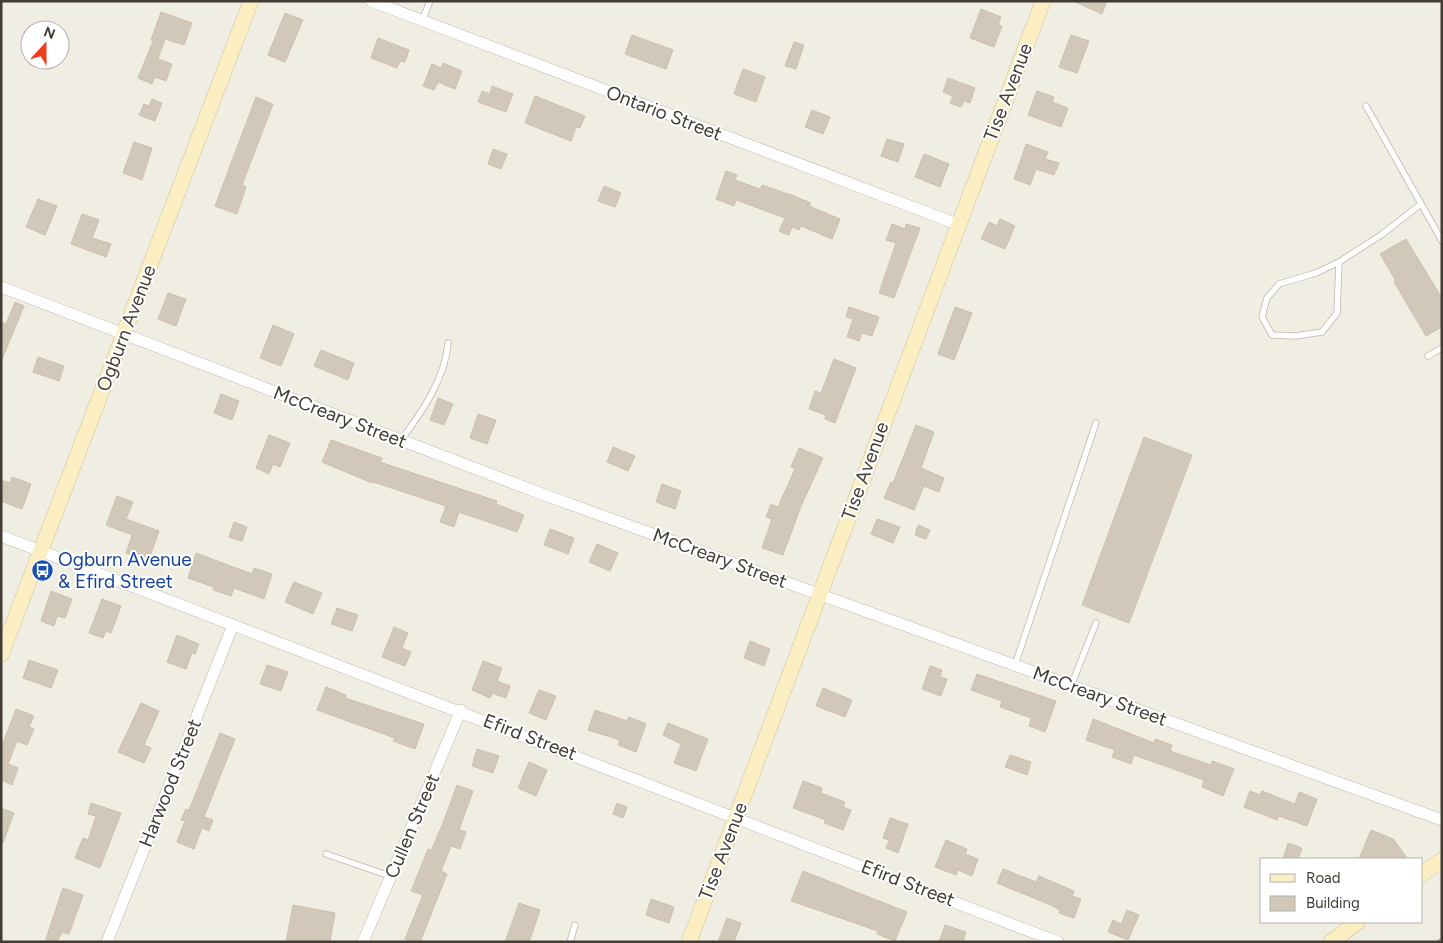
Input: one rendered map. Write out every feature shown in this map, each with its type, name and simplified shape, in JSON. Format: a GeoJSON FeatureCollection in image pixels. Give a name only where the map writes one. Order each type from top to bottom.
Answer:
{"type":"FeatureCollection","features":[{"type":"Feature","properties":{"kind":"street","name":"Ogburn Avenue"},"geometry":{"type":"LineString","coordinates":[[1,655],[252,1]]}},
{"type":"Feature","properties":{"kind":"street","name":"Ontario Street"},"geometry":{"type":"LineString","coordinates":[[371,1],[958,224]]}},
{"type":"Feature","properties":{"kind":"street","name":"Tise Avenue"},"geometry":{"type":"LineString","coordinates":[[689,942],[1042,1]]}},
{"type":"Feature","properties":{"kind":"street","name":"McCreary Street"},"geometry":{"type":"LineString","coordinates":[[1,287],[401,440],[820,595],[1442,820]]}},
{"type":"Feature","properties":{"kind":"street","name":"Efird Street"},"geometry":{"type":"LineString","coordinates":[[1,536],[460,710],[1058,942]]}},
{"type":"Feature","properties":{"kind":"street","name":"Harwood Street"},"geometry":{"type":"LineString","coordinates":[[108,942],[233,625]]}},
{"type":"Feature","properties":{"kind":"street","name":"Cullen Street"},"geometry":{"type":"LineString","coordinates":[[363,942],[460,710]]}},
{"type":"Feature","properties":{"kind":"street"},"geometry":{"type":"LineString","coordinates":[[1423,873],[1442,860]]}},
{"type":"Feature","properties":{"kind":"street"},"geometry":{"type":"LineString","coordinates":[[1331,942],[1357,923]]}},
{"type":"Feature","properties":{"kind":"lane"},"geometry":{"type":"LineString","coordinates":[[422,21],[430,1]]}},
{"type":"Feature","properties":{"kind":"lane"},"geometry":{"type":"LineString","coordinates":[[1366,106],[1442,241]]}},
{"type":"Feature","properties":{"kind":"lane"},"geometry":{"type":"LineString","coordinates":[[1339,262],[1337,313],[1322,332],[1295,336],[1272,335],[1262,318],[1267,298],[1279,284],[1316,273],[1339,262],[1381,235],[1421,204]]}},
{"type":"Feature","properties":{"kind":"lane"},"geometry":{"type":"LineString","coordinates":[[401,440],[420,414],[433,390],[447,360],[448,343]]}},
{"type":"Feature","properties":{"kind":"lane"},"geometry":{"type":"LineString","coordinates":[[1428,356],[1442,348]]}},
{"type":"Feature","properties":{"kind":"lane"},"geometry":{"type":"LineString","coordinates":[[1015,665],[1096,423]]}},
{"type":"Feature","properties":{"kind":"lane"},"geometry":{"type":"LineString","coordinates":[[1071,686],[1096,623]]}},
{"type":"Feature","properties":{"kind":"lane"},"geometry":{"type":"LineString","coordinates":[[326,854],[390,876]]}},
{"type":"Feature","properties":{"kind":"lane"},"geometry":{"type":"LineString","coordinates":[[570,942],[575,926]]}},
{"type":"Feature","properties":{"kind":"building"},"geometry":{"type":"Polygon","coordinates":[[[1073,1],[1107,1],[1102,14],[1073,1]]]}},
{"type":"Feature","properties":{"kind":"building"},"geometry":{"type":"Polygon","coordinates":[[[981,9],[1001,17],[998,25],[1002,26],[994,47],[970,38],[981,9]]]}},
{"type":"Feature","properties":{"kind":"building"},"geometry":{"type":"Polygon","coordinates":[[[161,12],[192,23],[184,45],[165,39],[158,59],[172,64],[166,81],[155,77],[152,84],[138,78],[153,41],[151,40],[161,12]]]}},
{"type":"Feature","properties":{"kind":"building"},"geometry":{"type":"Polygon","coordinates":[[[285,13],[303,20],[285,62],[268,55],[285,13]]]}},
{"type":"Feature","properties":{"kind":"building"},"geometry":{"type":"Polygon","coordinates":[[[632,35],[673,50],[666,69],[625,54],[632,35]]]}},
{"type":"Feature","properties":{"kind":"building"},"geometry":{"type":"Polygon","coordinates":[[[1071,35],[1089,41],[1077,73],[1059,67],[1071,35]]]}},
{"type":"Feature","properties":{"kind":"building"},"geometry":{"type":"Polygon","coordinates":[[[378,38],[409,50],[405,62],[400,61],[397,68],[371,58],[378,38]]]}},
{"type":"Feature","properties":{"kind":"building"},"geometry":{"type":"Polygon","coordinates":[[[794,42],[804,45],[796,69],[785,66],[794,42]]]}},
{"type":"Feature","properties":{"kind":"building"},"geometry":{"type":"Polygon","coordinates":[[[443,63],[462,71],[455,89],[438,82],[434,90],[423,86],[432,64],[441,68],[443,63]]]}},
{"type":"Feature","properties":{"kind":"building"},"geometry":{"type":"Polygon","coordinates":[[[743,69],[765,77],[756,102],[734,94],[743,69]]]}},
{"type":"Feature","properties":{"kind":"building"},"geometry":{"type":"Polygon","coordinates":[[[948,78],[975,88],[970,103],[964,101],[961,107],[950,103],[953,96],[943,92],[948,78]]]}},
{"type":"Feature","properties":{"kind":"building"},"geometry":{"type":"Polygon","coordinates":[[[492,86],[513,94],[506,112],[478,102],[482,91],[490,94],[492,86]]]}},
{"type":"Feature","properties":{"kind":"building"},"geometry":{"type":"Polygon","coordinates":[[[1037,91],[1054,97],[1052,102],[1068,108],[1061,127],[1028,115],[1037,91]]]}},
{"type":"Feature","properties":{"kind":"building"},"geometry":{"type":"Polygon","coordinates":[[[535,96],[585,116],[580,128],[576,127],[571,141],[525,123],[535,96]]]}},
{"type":"Feature","properties":{"kind":"building"},"geometry":{"type":"Polygon","coordinates":[[[256,97],[273,104],[242,185],[246,187],[237,214],[215,206],[256,97]]]}},
{"type":"Feature","properties":{"kind":"building"},"geometry":{"type":"Polygon","coordinates":[[[152,99],[162,103],[155,121],[139,115],[144,104],[149,106],[152,99]]]}},
{"type":"Feature","properties":{"kind":"building"},"geometry":{"type":"Polygon","coordinates":[[[812,110],[830,117],[823,134],[805,127],[812,110]]]}},
{"type":"Feature","properties":{"kind":"building"},"geometry":{"type":"Polygon","coordinates":[[[887,139],[904,144],[898,162],[881,156],[887,139]]]}},
{"type":"Feature","properties":{"kind":"building"},"geometry":{"type":"Polygon","coordinates":[[[134,142],[152,148],[142,180],[123,173],[134,142]]]}},
{"type":"Feature","properties":{"kind":"building"},"geometry":{"type":"Polygon","coordinates":[[[1026,144],[1048,152],[1045,159],[1059,163],[1054,175],[1036,169],[1030,185],[1014,179],[1026,144]]]}},
{"type":"Feature","properties":{"kind":"building"},"geometry":{"type":"Polygon","coordinates":[[[493,149],[507,154],[501,169],[488,164],[493,149]]]}},
{"type":"Feature","properties":{"kind":"building"},"geometry":{"type":"Polygon","coordinates":[[[924,154],[949,164],[940,187],[915,177],[924,154]]]}},
{"type":"Feature","properties":{"kind":"building"},"geometry":{"type":"Polygon","coordinates":[[[726,171],[737,175],[735,180],[760,189],[762,185],[794,196],[811,203],[809,206],[840,219],[832,239],[801,226],[799,230],[792,227],[789,235],[779,231],[785,218],[736,200],[734,206],[716,199],[726,171]]]}},
{"type":"Feature","properties":{"kind":"building"},"geometry":{"type":"Polygon","coordinates":[[[604,186],[621,193],[615,207],[598,201],[604,186]]]}},
{"type":"Feature","properties":{"kind":"building"},"geometry":{"type":"Polygon","coordinates":[[[38,199],[57,206],[45,235],[26,227],[38,199]]]}},
{"type":"Feature","properties":{"kind":"building"},"geometry":{"type":"Polygon","coordinates":[[[82,214],[99,220],[92,238],[111,244],[106,257],[71,244],[82,214]]]}},
{"type":"Feature","properties":{"kind":"building"},"geometry":{"type":"Polygon","coordinates":[[[1000,219],[1015,226],[1005,249],[981,239],[989,222],[997,226],[1000,219]]]}},
{"type":"Feature","properties":{"kind":"building"},"geometry":{"type":"Polygon","coordinates":[[[892,224],[905,229],[906,224],[920,228],[894,298],[879,293],[896,243],[886,240],[892,224]]]}},
{"type":"Feature","properties":{"kind":"building"},"geometry":{"type":"Polygon","coordinates":[[[1406,239],[1442,298],[1442,327],[1426,336],[1380,254],[1406,239]]]}},
{"type":"Feature","properties":{"kind":"building"},"geometry":{"type":"Polygon","coordinates":[[[168,293],[186,299],[176,326],[158,319],[168,293]]]}},
{"type":"Feature","properties":{"kind":"building"},"geometry":{"type":"Polygon","coordinates":[[[15,302],[24,306],[1,362],[1,322],[6,324],[15,302]]]}},
{"type":"Feature","properties":{"kind":"building"},"geometry":{"type":"Polygon","coordinates":[[[849,307],[879,317],[872,336],[862,333],[859,341],[847,337],[853,319],[846,317],[849,307]]]}},
{"type":"Feature","properties":{"kind":"building"},"geometry":{"type":"Polygon","coordinates":[[[955,307],[972,313],[954,360],[938,354],[955,307]]]}},
{"type":"Feature","properties":{"kind":"building"},"geometry":{"type":"Polygon","coordinates":[[[273,325],[294,334],[281,366],[260,358],[273,325]]]}},
{"type":"Feature","properties":{"kind":"building"},"geometry":{"type":"Polygon","coordinates":[[[321,350],[354,363],[348,380],[314,366],[321,350]]]}},
{"type":"Feature","properties":{"kind":"building"},"geometry":{"type":"Polygon","coordinates":[[[38,357],[64,366],[59,381],[33,372],[38,357]]]}},
{"type":"Feature","properties":{"kind":"building"},"geometry":{"type":"Polygon","coordinates":[[[834,359],[856,368],[835,423],[825,419],[826,415],[809,409],[815,391],[821,393],[834,359]]]}},
{"type":"Feature","properties":{"kind":"building"},"geometry":{"type":"Polygon","coordinates":[[[221,394],[239,401],[232,420],[214,413],[221,394]]]}},
{"type":"Feature","properties":{"kind":"building"},"geometry":{"type":"Polygon","coordinates":[[[438,398],[453,404],[444,425],[430,420],[438,398]]]}},
{"type":"Feature","properties":{"kind":"building"},"geometry":{"type":"Polygon","coordinates":[[[478,414],[496,420],[487,444],[470,438],[478,414]]]}},
{"type":"Feature","properties":{"kind":"building"},"geometry":{"type":"Polygon","coordinates":[[[916,425],[934,432],[921,468],[944,478],[939,492],[924,486],[914,510],[884,498],[891,482],[893,483],[916,425]]]}},
{"type":"Feature","properties":{"kind":"building"},"geometry":{"type":"Polygon","coordinates":[[[269,435],[290,443],[280,467],[273,464],[269,474],[256,468],[269,435]]]}},
{"type":"Feature","properties":{"kind":"building"},"geometry":{"type":"Polygon","coordinates":[[[1144,437],[1192,455],[1129,623],[1082,605],[1144,437]]]}},
{"type":"Feature","properties":{"kind":"building"},"geometry":{"type":"Polygon","coordinates":[[[331,440],[382,458],[380,462],[497,501],[496,504],[524,515],[517,532],[459,512],[454,527],[440,522],[446,506],[372,483],[322,462],[331,440]]]}},
{"type":"Feature","properties":{"kind":"building"},"geometry":{"type":"Polygon","coordinates":[[[613,447],[635,456],[628,471],[607,462],[613,447]]]}},
{"type":"Feature","properties":{"kind":"building"},"geometry":{"type":"Polygon","coordinates":[[[799,448],[823,458],[801,506],[783,555],[762,548],[772,519],[766,517],[771,504],[778,507],[795,469],[791,467],[799,448]]]}},
{"type":"Feature","properties":{"kind":"building"},"geometry":{"type":"Polygon","coordinates":[[[12,477],[31,484],[22,509],[1,501],[1,480],[10,483],[12,477]]]}},
{"type":"Feature","properties":{"kind":"building"},"geometry":{"type":"Polygon","coordinates":[[[662,484],[681,491],[675,509],[656,502],[662,484]]]}},
{"type":"Feature","properties":{"kind":"building"},"geometry":{"type":"Polygon","coordinates":[[[117,496],[133,502],[126,519],[159,531],[148,562],[126,553],[132,535],[106,525],[117,496]]]}},
{"type":"Feature","properties":{"kind":"building"},"geometry":{"type":"Polygon","coordinates":[[[877,519],[900,527],[893,543],[871,534],[877,519]]]}},
{"type":"Feature","properties":{"kind":"building"},"geometry":{"type":"Polygon","coordinates":[[[234,522],[247,527],[242,541],[229,537],[234,522]]]}},
{"type":"Feature","properties":{"kind":"building"},"geometry":{"type":"Polygon","coordinates":[[[918,525],[930,530],[926,539],[915,535],[918,525]]]}},
{"type":"Feature","properties":{"kind":"building"},"geometry":{"type":"Polygon","coordinates":[[[550,529],[574,538],[568,554],[544,545],[550,529]]]}},
{"type":"Feature","properties":{"kind":"building"},"geometry":{"type":"Polygon","coordinates":[[[597,544],[618,553],[610,571],[589,562],[597,544]]]}},
{"type":"Feature","properties":{"kind":"building"},"geometry":{"type":"Polygon","coordinates":[[[196,553],[252,574],[254,568],[272,574],[264,599],[234,588],[231,596],[213,590],[214,587],[188,578],[196,553]]]}},
{"type":"Feature","properties":{"kind":"building"},"geometry":{"type":"Polygon","coordinates":[[[294,582],[322,593],[313,614],[285,602],[294,582]]]}},
{"type":"Feature","properties":{"kind":"building"},"geometry":{"type":"Polygon","coordinates":[[[51,591],[72,599],[65,618],[57,616],[54,626],[41,621],[51,591]]]}},
{"type":"Feature","properties":{"kind":"building"},"geometry":{"type":"Polygon","coordinates":[[[102,599],[121,606],[111,633],[106,631],[103,638],[89,633],[102,599]]]}},
{"type":"Feature","properties":{"kind":"building"},"geometry":{"type":"Polygon","coordinates":[[[337,608],[358,615],[352,631],[331,624],[337,608]]]}},
{"type":"Feature","properties":{"kind":"building"},"geometry":{"type":"Polygon","coordinates":[[[394,627],[408,633],[402,648],[411,652],[405,666],[382,657],[394,627]]]}},
{"type":"Feature","properties":{"kind":"building"},"geometry":{"type":"Polygon","coordinates":[[[177,635],[199,644],[195,654],[192,653],[186,669],[167,662],[177,635]]]}},
{"type":"Feature","properties":{"kind":"building"},"geometry":{"type":"Polygon","coordinates":[[[750,641],[770,649],[764,666],[744,658],[750,641]]]}},
{"type":"Feature","properties":{"kind":"building"},"geometry":{"type":"Polygon","coordinates":[[[29,660],[58,670],[51,688],[23,678],[29,660]]]}},
{"type":"Feature","properties":{"kind":"building"},"geometry":{"type":"Polygon","coordinates":[[[483,661],[502,668],[497,681],[510,686],[506,698],[492,693],[490,698],[472,690],[483,661]]]}},
{"type":"Feature","properties":{"kind":"building"},"geometry":{"type":"Polygon","coordinates":[[[267,665],[288,672],[281,691],[260,684],[267,665]]]}},
{"type":"Feature","properties":{"kind":"building"},"geometry":{"type":"Polygon","coordinates":[[[930,666],[942,670],[940,677],[947,679],[941,696],[922,689],[930,666]]]}},
{"type":"Feature","properties":{"kind":"building"},"geometry":{"type":"Polygon","coordinates":[[[977,674],[1056,701],[1045,732],[1029,726],[1031,718],[1000,707],[1002,701],[971,690],[977,674]]]}},
{"type":"Feature","properties":{"kind":"building"},"geometry":{"type":"Polygon","coordinates":[[[326,687],[346,695],[345,698],[424,724],[415,749],[393,741],[395,738],[317,710],[326,687]]]}},
{"type":"Feature","properties":{"kind":"building"},"geometry":{"type":"Polygon","coordinates":[[[823,688],[852,700],[845,717],[816,706],[823,688]]]}},
{"type":"Feature","properties":{"kind":"building"},"geometry":{"type":"Polygon","coordinates":[[[539,690],[556,696],[546,720],[529,713],[539,690]]]}},
{"type":"Feature","properties":{"kind":"building"},"geometry":{"type":"Polygon","coordinates":[[[141,703],[159,711],[144,745],[151,748],[144,763],[118,752],[141,703]]]}},
{"type":"Feature","properties":{"kind":"building"},"geometry":{"type":"Polygon","coordinates":[[[16,709],[34,716],[29,727],[34,729],[27,745],[17,741],[8,764],[18,768],[12,785],[1,780],[1,748],[16,709]]]}},
{"type":"Feature","properties":{"kind":"building"},"geometry":{"type":"Polygon","coordinates":[[[595,710],[627,721],[629,717],[646,724],[636,752],[618,745],[620,740],[588,730],[595,710]]]}},
{"type":"Feature","properties":{"kind":"building"},"geometry":{"type":"Polygon","coordinates":[[[1093,719],[1154,743],[1155,739],[1172,745],[1170,751],[1211,765],[1212,761],[1234,769],[1223,796],[1202,787],[1204,780],[1134,755],[1131,764],[1112,757],[1115,750],[1086,740],[1093,719]]]}},
{"type":"Feature","properties":{"kind":"building"},"geometry":{"type":"Polygon","coordinates":[[[668,723],[708,739],[696,771],[674,763],[681,744],[663,735],[668,723]]]}},
{"type":"Feature","properties":{"kind":"building"},"geometry":{"type":"Polygon","coordinates":[[[220,733],[235,739],[204,817],[213,820],[209,831],[202,828],[194,849],[177,842],[185,821],[181,820],[186,809],[189,810],[220,733]]]}},
{"type":"Feature","properties":{"kind":"building"},"geometry":{"type":"Polygon","coordinates":[[[477,749],[499,756],[493,773],[472,766],[477,749]]]}},
{"type":"Feature","properties":{"kind":"building"},"geometry":{"type":"Polygon","coordinates":[[[1010,755],[1031,762],[1027,775],[1005,767],[1010,755]]]}},
{"type":"Feature","properties":{"kind":"building"},"geometry":{"type":"Polygon","coordinates":[[[529,762],[547,770],[536,796],[518,788],[529,762]]]}},
{"type":"Feature","properties":{"kind":"building"},"geometry":{"type":"Polygon","coordinates":[[[803,781],[822,788],[821,793],[845,802],[843,807],[851,810],[843,830],[824,823],[826,820],[793,808],[803,781]]]}},
{"type":"Feature","properties":{"kind":"building"},"geometry":{"type":"Polygon","coordinates":[[[457,785],[473,791],[459,830],[466,832],[460,849],[451,846],[441,871],[447,874],[420,942],[411,942],[405,939],[423,895],[411,891],[428,849],[431,851],[457,785]]]}},
{"type":"Feature","properties":{"kind":"building"},"geometry":{"type":"Polygon","coordinates":[[[1250,791],[1260,795],[1262,791],[1295,804],[1299,792],[1317,799],[1307,826],[1279,816],[1277,820],[1244,807],[1250,791]]]}},
{"type":"Feature","properties":{"kind":"building"},"geometry":{"type":"Polygon","coordinates":[[[91,803],[121,813],[100,868],[75,858],[83,838],[88,840],[96,816],[88,814],[91,803]]]}},
{"type":"Feature","properties":{"kind":"building"},"geometry":{"type":"Polygon","coordinates":[[[617,803],[627,807],[623,818],[613,814],[617,803]]]}},
{"type":"Feature","properties":{"kind":"building"},"geometry":{"type":"Polygon","coordinates":[[[1,808],[14,813],[3,843],[1,843],[1,808]]]}},
{"type":"Feature","properties":{"kind":"building"},"geometry":{"type":"Polygon","coordinates":[[[890,818],[908,824],[898,853],[886,848],[889,840],[883,838],[890,818]]]}},
{"type":"Feature","properties":{"kind":"building"},"geometry":{"type":"Polygon","coordinates":[[[1371,830],[1393,839],[1407,858],[1359,858],[1371,830]]]}},
{"type":"Feature","properties":{"kind":"building"},"geometry":{"type":"Polygon","coordinates":[[[946,840],[967,849],[965,854],[978,859],[972,876],[958,870],[956,875],[935,867],[946,840]]]}},
{"type":"Feature","properties":{"kind":"building"},"geometry":{"type":"Polygon","coordinates":[[[1288,843],[1302,848],[1298,858],[1283,858],[1288,843]]]}},
{"type":"Feature","properties":{"kind":"building"},"geometry":{"type":"Polygon","coordinates":[[[1003,869],[1036,882],[1039,876],[1074,891],[1072,896],[1081,899],[1074,918],[1059,913],[1060,910],[1053,906],[997,883],[1003,869]]]}},
{"type":"Feature","properties":{"kind":"building"},"geometry":{"type":"Polygon","coordinates":[[[803,871],[907,912],[895,941],[877,934],[878,931],[791,901],[803,871]]]}},
{"type":"Feature","properties":{"kind":"building"},"geometry":{"type":"Polygon","coordinates":[[[63,888],[83,895],[69,934],[62,932],[57,942],[45,942],[63,888]]]}},
{"type":"Feature","properties":{"kind":"building"},"geometry":{"type":"Polygon","coordinates":[[[651,899],[674,907],[669,923],[646,915],[651,899]]]}},
{"type":"Feature","properties":{"kind":"building"},"geometry":{"type":"Polygon","coordinates":[[[519,903],[540,910],[529,942],[505,942],[519,903]]]}},
{"type":"Feature","properties":{"kind":"building"},"geometry":{"type":"Polygon","coordinates":[[[293,905],[335,913],[330,942],[286,942],[293,905]]]}},
{"type":"Feature","properties":{"kind":"building"},"geometry":{"type":"Polygon","coordinates":[[[1127,910],[1139,915],[1128,940],[1108,932],[1113,920],[1121,924],[1127,910]]]}},
{"type":"Feature","properties":{"kind":"building"},"geometry":{"type":"Polygon","coordinates":[[[727,918],[741,923],[734,942],[718,942],[727,918]]]}},
{"type":"Feature","properties":{"kind":"building"},"geometry":{"type":"Polygon","coordinates":[[[945,925],[966,932],[963,942],[939,942],[945,925]]]}},
{"type":"Feature","properties":{"kind":"place","name":"Ogburn Avenue & Efird Street"},"geometry":{"type":"Point","coordinates":[42,570]}}]}
